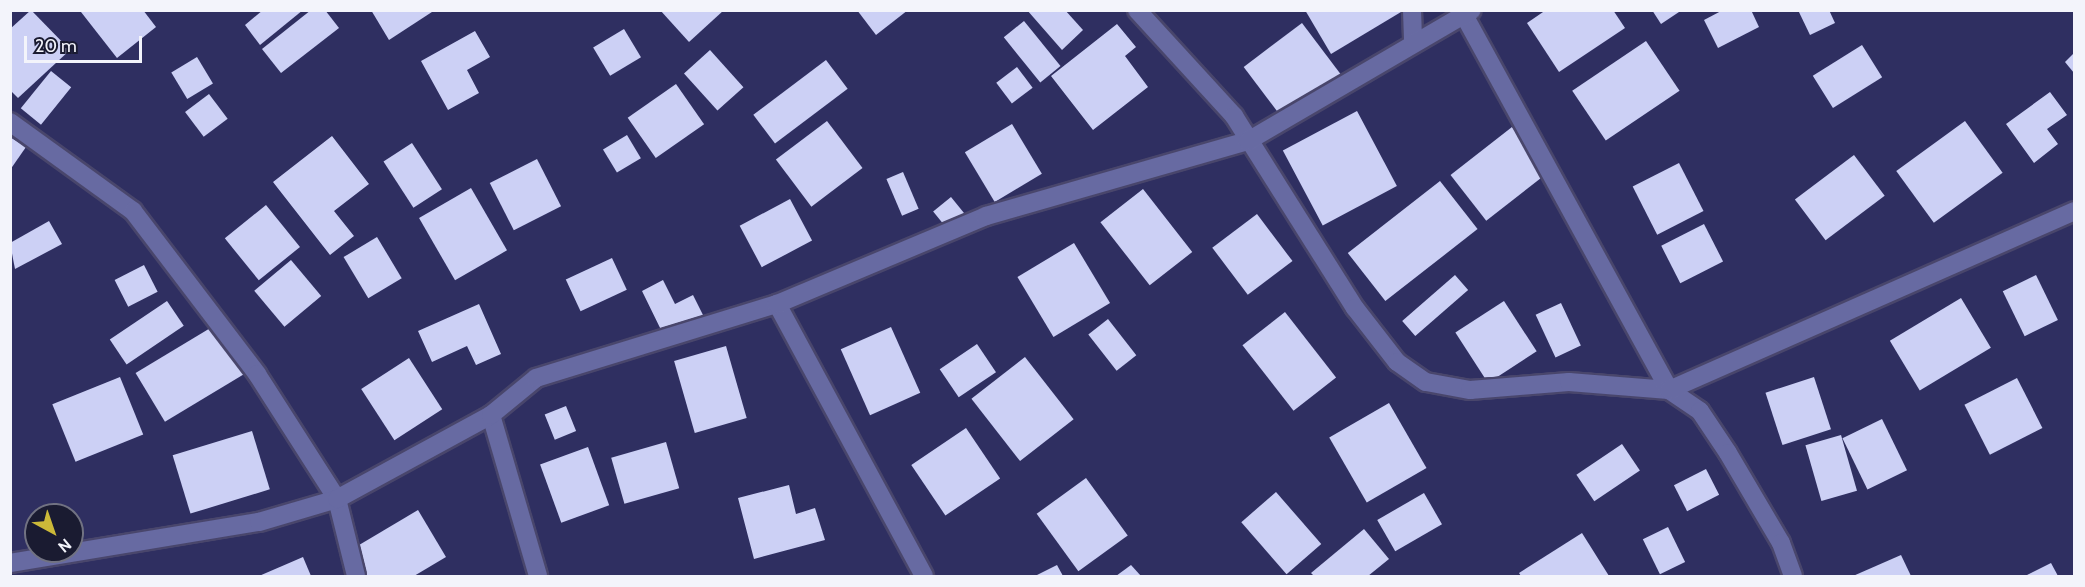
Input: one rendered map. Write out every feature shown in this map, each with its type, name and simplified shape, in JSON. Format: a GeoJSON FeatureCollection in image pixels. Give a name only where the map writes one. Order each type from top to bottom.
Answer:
{"type":"FeatureCollection","features":[{"type":"Feature","properties":{"kind":"street"},"geometry":{"type":"LineString","coordinates":[[1137,10],[1216,95],[1248,141],[1354,308],[1397,362],[1426,382],[1470,390],[1569,382],[1669,390],[2074,211]]}},
{"type":"Feature","properties":{"kind":"street"},"geometry":{"type":"LineString","coordinates":[[1412,10],[1413,41]]}},
{"type":"Feature","properties":{"kind":"street"},"geometry":{"type":"LineString","coordinates":[[10,563],[259,522],[337,499],[491,415],[536,378],[777,304],[986,216],[1248,141],[1413,41],[1468,13],[1669,390],[1700,411],[1728,453],[1781,543],[1793,576]]}},
{"type":"Feature","properties":{"kind":"street"},"geometry":{"type":"LineString","coordinates":[[10,122],[133,211],[257,374],[337,499],[356,576]]}},
{"type":"Feature","properties":{"kind":"street"},"geometry":{"type":"LineString","coordinates":[[777,304],[924,576]]}},
{"type":"Feature","properties":{"kind":"street"},"geometry":{"type":"LineString","coordinates":[[491,415],[538,576]]}},
{"type":"Feature","properties":{"kind":"building"},"geometry":{"type":"Polygon","coordinates":[[[31,10],[70,50],[18,98],[10,90],[10,29],[31,10]]]}},
{"type":"Feature","properties":{"kind":"building"},"geometry":{"type":"Polygon","coordinates":[[[143,10],[156,27],[117,58],[81,12],[143,10]]]}},
{"type":"Feature","properties":{"kind":"building"},"geometry":{"type":"Polygon","coordinates":[[[263,10],[303,10],[260,45],[245,25],[263,10]]]}},
{"type":"Feature","properties":{"kind":"building"},"geometry":{"type":"Polygon","coordinates":[[[311,10],[325,10],[339,28],[281,73],[262,49],[311,10]]]}},
{"type":"Feature","properties":{"kind":"building"},"geometry":{"type":"Polygon","coordinates":[[[371,10],[435,10],[389,40],[371,10]]]}},
{"type":"Feature","properties":{"kind":"building"},"geometry":{"type":"Polygon","coordinates":[[[660,10],[724,10],[689,42],[660,10]]]}},
{"type":"Feature","properties":{"kind":"building"},"geometry":{"type":"Polygon","coordinates":[[[857,10],[908,10],[876,35],[857,10]]]}},
{"type":"Feature","properties":{"kind":"building"},"geometry":{"type":"Polygon","coordinates":[[[1027,10],[1065,10],[1083,30],[1062,50],[1027,10]]]}},
{"type":"Feature","properties":{"kind":"building"},"geometry":{"type":"Polygon","coordinates":[[[1305,10],[1400,10],[1401,12],[1331,54],[1305,10]]]}},
{"type":"Feature","properties":{"kind":"building"},"geometry":{"type":"Polygon","coordinates":[[[1546,10],[1613,10],[1625,28],[1559,72],[1527,23],[1546,10]]]}},
{"type":"Feature","properties":{"kind":"building"},"geometry":{"type":"Polygon","coordinates":[[[1652,10],[1682,10],[1661,24],[1652,10]]]}},
{"type":"Feature","properties":{"kind":"building"},"geometry":{"type":"Polygon","coordinates":[[[1723,10],[1751,10],[1759,27],[1718,48],[1704,20],[1723,10]]]}},
{"type":"Feature","properties":{"kind":"building"},"geometry":{"type":"Polygon","coordinates":[[[1798,10],[1829,10],[1835,23],[1810,35],[1798,10]]]}},
{"type":"Feature","properties":{"kind":"building"},"geometry":{"type":"Polygon","coordinates":[[[1024,21],[1061,66],[1040,82],[1004,37],[1024,21]]]}},
{"type":"Feature","properties":{"kind":"building"},"geometry":{"type":"Polygon","coordinates":[[[1302,23],[1347,82],[1288,126],[1244,67],[1302,23]]]}},
{"type":"Feature","properties":{"kind":"building"},"geometry":{"type":"Polygon","coordinates":[[[1117,24],[1136,47],[1125,56],[1148,87],[1093,130],[1051,76],[1117,24]]]}},
{"type":"Feature","properties":{"kind":"building"},"geometry":{"type":"Polygon","coordinates":[[[624,29],[641,57],[610,76],[593,48],[624,29]]]}},
{"type":"Feature","properties":{"kind":"building"},"geometry":{"type":"Polygon","coordinates":[[[475,31],[490,57],[467,70],[479,93],[448,110],[421,61],[475,31]]]}},
{"type":"Feature","properties":{"kind":"building"},"geometry":{"type":"Polygon","coordinates":[[[1646,41],[1680,91],[1606,141],[1572,91],[1646,41]]]}},
{"type":"Feature","properties":{"kind":"building"},"geometry":{"type":"Polygon","coordinates":[[[1862,45],[1882,77],[1833,108],[1813,76],[1862,45]]]}},
{"type":"Feature","properties":{"kind":"building"},"geometry":{"type":"Polygon","coordinates":[[[710,50],[743,87],[717,111],[684,73],[710,50]]]}},
{"type":"Feature","properties":{"kind":"building"},"geometry":{"type":"Polygon","coordinates":[[[2074,53],[2074,73],[2065,62],[2074,53]]]}},
{"type":"Feature","properties":{"kind":"building"},"geometry":{"type":"Polygon","coordinates":[[[197,57],[213,84],[187,99],[171,72],[197,57]]]}},
{"type":"Feature","properties":{"kind":"building"},"geometry":{"type":"Polygon","coordinates":[[[826,60],[848,89],[775,144],[753,115],[826,60]]]}},
{"type":"Feature","properties":{"kind":"building"},"geometry":{"type":"Polygon","coordinates":[[[1017,67],[1033,88],[1012,103],[996,83],[1017,67]]]}},
{"type":"Feature","properties":{"kind":"building"},"geometry":{"type":"Polygon","coordinates":[[[51,71],[71,87],[41,125],[21,108],[51,71]]]}},
{"type":"Feature","properties":{"kind":"building"},"geometry":{"type":"Polygon","coordinates":[[[676,84],[704,124],[656,158],[628,118],[676,84]]]}},
{"type":"Feature","properties":{"kind":"building"},"geometry":{"type":"Polygon","coordinates":[[[2050,92],[2067,115],[2047,129],[2058,144],[2034,163],[2006,124],[2050,92]]]}},
{"type":"Feature","properties":{"kind":"building"},"geometry":{"type":"Polygon","coordinates":[[[209,94],[228,119],[204,137],[185,112],[209,94]]]}},
{"type":"Feature","properties":{"kind":"building"},"geometry":{"type":"Polygon","coordinates":[[[1357,111],[1397,186],[1323,225],[1283,150],[1357,111]]]}},
{"type":"Feature","properties":{"kind":"building"},"geometry":{"type":"Polygon","coordinates":[[[827,121],[863,168],[811,207],[776,160],[827,121]]]}},
{"type":"Feature","properties":{"kind":"building"},"geometry":{"type":"Polygon","coordinates":[[[1965,121],[2003,173],[1934,223],[1896,171],[1965,121]]]}},
{"type":"Feature","properties":{"kind":"building"},"geometry":{"type":"Polygon","coordinates":[[[1012,124],[1042,174],[995,202],[965,152],[1012,124]]]}},
{"type":"Feature","properties":{"kind":"building"},"geometry":{"type":"Polygon","coordinates":[[[1512,127],[1548,173],[1486,221],[1451,175],[1512,127]]]}},
{"type":"Feature","properties":{"kind":"building"},"geometry":{"type":"Polygon","coordinates":[[[627,135],[641,158],[617,173],[603,149],[627,135]]]}},
{"type":"Feature","properties":{"kind":"building"},"geometry":{"type":"Polygon","coordinates":[[[332,136],[369,184],[334,211],[354,236],[330,255],[273,182],[332,136]]]}},
{"type":"Feature","properties":{"kind":"building"},"geometry":{"type":"Polygon","coordinates":[[[10,137],[26,147],[10,170],[10,137]]]}},
{"type":"Feature","properties":{"kind":"building"},"geometry":{"type":"Polygon","coordinates":[[[412,143],[442,189],[413,208],[383,162],[412,143]]]}},
{"type":"Feature","properties":{"kind":"building"},"geometry":{"type":"Polygon","coordinates":[[[1854,155],[1885,196],[1826,240],[1795,200],[1854,155]]]}},
{"type":"Feature","properties":{"kind":"building"},"geometry":{"type":"Polygon","coordinates":[[[537,159],[561,206],[514,230],[490,183],[537,159]]]}},
{"type":"Feature","properties":{"kind":"building"},"geometry":{"type":"Polygon","coordinates":[[[1679,163],[1704,211],[1657,235],[1633,187],[1679,163]]]}},
{"type":"Feature","properties":{"kind":"building"},"geometry":{"type":"Polygon","coordinates":[[[903,172],[919,209],[902,216],[886,179],[903,172]]]}},
{"type":"Feature","properties":{"kind":"building"},"geometry":{"type":"Polygon","coordinates":[[[1440,181],[1478,229],[1385,301],[1348,253],[1440,181]]]}},
{"type":"Feature","properties":{"kind":"building"},"geometry":{"type":"Polygon","coordinates":[[[471,188],[507,250],[455,280],[419,218],[471,188]]]}},
{"type":"Feature","properties":{"kind":"building"},"geometry":{"type":"Polygon","coordinates":[[[1143,189],[1192,252],[1150,285],[1100,222],[1143,189]]]}},
{"type":"Feature","properties":{"kind":"building"},"geometry":{"type":"Polygon","coordinates":[[[951,197],[965,214],[947,229],[933,211],[951,197]]]}},
{"type":"Feature","properties":{"kind":"building"},"geometry":{"type":"Polygon","coordinates":[[[790,199],[812,240],[762,267],[740,226],[790,199]]]}},
{"type":"Feature","properties":{"kind":"building"},"geometry":{"type":"Polygon","coordinates":[[[266,205],[300,247],[259,280],[225,238],[266,205]]]}},
{"type":"Feature","properties":{"kind":"building"},"geometry":{"type":"Polygon","coordinates":[[[1257,214],[1293,261],[1248,295],[1212,248],[1257,214]]]}},
{"type":"Feature","properties":{"kind":"building"},"geometry":{"type":"Polygon","coordinates":[[[49,221],[62,244],[15,269],[10,243],[49,221]]]}},
{"type":"Feature","properties":{"kind":"building"},"geometry":{"type":"Polygon","coordinates":[[[1704,224],[1723,261],[1680,283],[1661,246],[1704,224]]]}},
{"type":"Feature","properties":{"kind":"building"},"geometry":{"type":"Polygon","coordinates":[[[377,237],[402,278],[368,298],[344,257],[377,237]]]}},
{"type":"Feature","properties":{"kind":"building"},"geometry":{"type":"Polygon","coordinates":[[[1074,243],[1110,303],[1053,337],[1017,277],[1074,243]]]}},
{"type":"Feature","properties":{"kind":"building"},"geometry":{"type":"Polygon","coordinates":[[[612,258],[627,290],[581,311],[566,280],[612,258]]]}},
{"type":"Feature","properties":{"kind":"building"},"geometry":{"type":"Polygon","coordinates":[[[291,260],[321,296],[284,327],[254,291],[291,260]]]}},
{"type":"Feature","properties":{"kind":"building"},"geometry":{"type":"Polygon","coordinates":[[[144,265],[158,292],[128,307],[115,280],[144,265]]]}},
{"type":"Feature","properties":{"kind":"building"},"geometry":{"type":"Polygon","coordinates":[[[1455,275],[1468,290],[1415,336],[1402,321],[1455,275]]]}},
{"type":"Feature","properties":{"kind":"building"},"geometry":{"type":"Polygon","coordinates":[[[2036,275],[2058,320],[2025,336],[2003,291],[2036,275]]]}},
{"type":"Feature","properties":{"kind":"building"},"geometry":{"type":"Polygon","coordinates":[[[663,280],[675,304],[693,295],[703,315],[664,336],[642,291],[663,280]]]}},
{"type":"Feature","properties":{"kind":"building"},"geometry":{"type":"Polygon","coordinates":[[[1961,298],[1991,348],[1920,390],[1890,341],[1961,298]]]}},
{"type":"Feature","properties":{"kind":"building"},"geometry":{"type":"Polygon","coordinates":[[[167,301],[184,326],[127,364],[110,340],[167,301]]]}},
{"type":"Feature","properties":{"kind":"building"},"geometry":{"type":"Polygon","coordinates":[[[1504,301],[1537,351],[1488,383],[1455,333],[1504,301]]]}},
{"type":"Feature","properties":{"kind":"building"},"geometry":{"type":"Polygon","coordinates":[[[1561,303],[1581,346],[1555,357],[1536,315],[1561,303]]]}},
{"type":"Feature","properties":{"kind":"building"},"geometry":{"type":"Polygon","coordinates":[[[479,304],[501,354],[476,365],[467,346],[432,362],[418,331],[479,304]]]}},
{"type":"Feature","properties":{"kind":"building"},"geometry":{"type":"Polygon","coordinates":[[[1285,312],[1336,377],[1294,411],[1242,345],[1285,312]]]}},
{"type":"Feature","properties":{"kind":"building"},"geometry":{"type":"Polygon","coordinates":[[[1108,319],[1136,355],[1117,371],[1088,334],[1108,319]]]}},
{"type":"Feature","properties":{"kind":"building"},"geometry":{"type":"Polygon","coordinates":[[[217,324],[246,373],[165,422],[136,373],[217,324]]]}},
{"type":"Feature","properties":{"kind":"building"},"geometry":{"type":"Polygon","coordinates":[[[891,327],[920,393],[870,415],[841,349],[891,327]]]}},
{"type":"Feature","properties":{"kind":"building"},"geometry":{"type":"Polygon","coordinates":[[[977,344],[996,372],[959,397],[940,369],[977,344]]]}},
{"type":"Feature","properties":{"kind":"building"},"geometry":{"type":"Polygon","coordinates":[[[726,346],[747,418],[695,433],[674,361],[726,346]]]}},
{"type":"Feature","properties":{"kind":"building"},"geometry":{"type":"Polygon","coordinates":[[[1025,357],[1074,419],[1020,461],[971,399],[1025,357]]]}},
{"type":"Feature","properties":{"kind":"building"},"geometry":{"type":"Polygon","coordinates":[[[409,358],[442,409],[394,440],[361,389],[409,358]]]}},
{"type":"Feature","properties":{"kind":"building"},"geometry":{"type":"Polygon","coordinates":[[[120,377],[143,434],[76,462],[52,404],[120,377]]]}},
{"type":"Feature","properties":{"kind":"building"},"geometry":{"type":"Polygon","coordinates":[[[1814,377],[1831,429],[1782,445],[1765,393],[1814,377]]]}},
{"type":"Feature","properties":{"kind":"building"},"geometry":{"type":"Polygon","coordinates":[[[2017,378],[2042,428],[1990,455],[1964,405],[2017,378]]]}},
{"type":"Feature","properties":{"kind":"building"},"geometry":{"type":"Polygon","coordinates":[[[1389,403],[1426,468],[1367,502],[1329,438],[1389,403]]]}},
{"type":"Feature","properties":{"kind":"building"},"geometry":{"type":"Polygon","coordinates":[[[566,406],[576,431],[555,440],[545,415],[566,406]]]}},
{"type":"Feature","properties":{"kind":"building"},"geometry":{"type":"Polygon","coordinates":[[[1882,419],[1907,470],[1867,490],[1842,438],[1882,419]]]}},
{"type":"Feature","properties":{"kind":"building"},"geometry":{"type":"Polygon","coordinates":[[[966,428],[1000,479],[945,515],[911,465],[966,428]]]}},
{"type":"Feature","properties":{"kind":"building"},"geometry":{"type":"Polygon","coordinates":[[[252,431],[270,489],[190,514],[173,455],[252,431]]]}},
{"type":"Feature","properties":{"kind":"building"},"geometry":{"type":"Polygon","coordinates":[[[1841,435],[1857,491],[1821,501],[1805,445],[1841,435]]]}},
{"type":"Feature","properties":{"kind":"building"},"geometry":{"type":"Polygon","coordinates":[[[666,442],[679,488],[624,504],[611,458],[666,442]]]}},
{"type":"Feature","properties":{"kind":"building"},"geometry":{"type":"Polygon","coordinates":[[[1622,444],[1640,471],[1594,501],[1576,475],[1622,444]]]}},
{"type":"Feature","properties":{"kind":"building"},"geometry":{"type":"Polygon","coordinates":[[[588,447],[609,505],[561,523],[540,464],[588,447]]]}},
{"type":"Feature","properties":{"kind":"building"},"geometry":{"type":"Polygon","coordinates":[[[1706,469],[1719,495],[1687,511],[1674,485],[1706,469]]]}},
{"type":"Feature","properties":{"kind":"building"},"geometry":{"type":"Polygon","coordinates":[[[1086,478],[1128,535],[1078,571],[1037,514],[1086,478]]]}},
{"type":"Feature","properties":{"kind":"building"},"geometry":{"type":"Polygon","coordinates":[[[789,485],[796,514],[815,508],[825,540],[754,559],[738,498],[789,485]]]}},
{"type":"Feature","properties":{"kind":"building"},"geometry":{"type":"Polygon","coordinates":[[[1276,492],[1321,544],[1287,574],[1241,522],[1276,492]]]}},
{"type":"Feature","properties":{"kind":"building"},"geometry":{"type":"Polygon","coordinates":[[[1424,493],[1442,524],[1395,551],[1377,520],[1424,493]]]}},
{"type":"Feature","properties":{"kind":"building"},"geometry":{"type":"Polygon","coordinates":[[[418,510],[446,557],[414,576],[364,576],[349,551],[418,510]]]}},
{"type":"Feature","properties":{"kind":"building"},"geometry":{"type":"Polygon","coordinates":[[[1668,527],[1685,562],[1660,574],[1643,539],[1668,527]]]}},
{"type":"Feature","properties":{"kind":"building"},"geometry":{"type":"Polygon","coordinates":[[[1364,529],[1389,559],[1368,576],[1314,576],[1311,573],[1364,529]]]}},
{"type":"Feature","properties":{"kind":"building"},"geometry":{"type":"Polygon","coordinates":[[[1582,533],[1609,576],[1521,576],[1519,573],[1582,533]]]}},
{"type":"Feature","properties":{"kind":"building"},"geometry":{"type":"Polygon","coordinates":[[[1901,555],[1911,576],[1853,576],[1901,555]]]}},
{"type":"Feature","properties":{"kind":"building"},"geometry":{"type":"Polygon","coordinates":[[[303,557],[311,576],[259,576],[303,557]]]}},
{"type":"Feature","properties":{"kind":"building"},"geometry":{"type":"Polygon","coordinates":[[[2051,563],[2058,576],[2025,576],[2051,563]]]}},
{"type":"Feature","properties":{"kind":"building"},"geometry":{"type":"Polygon","coordinates":[[[1057,565],[1063,576],[1035,576],[1057,565]]]}},
{"type":"Feature","properties":{"kind":"building"},"geometry":{"type":"Polygon","coordinates":[[[1131,565],[1141,576],[1116,576],[1131,565]]]}}]}
